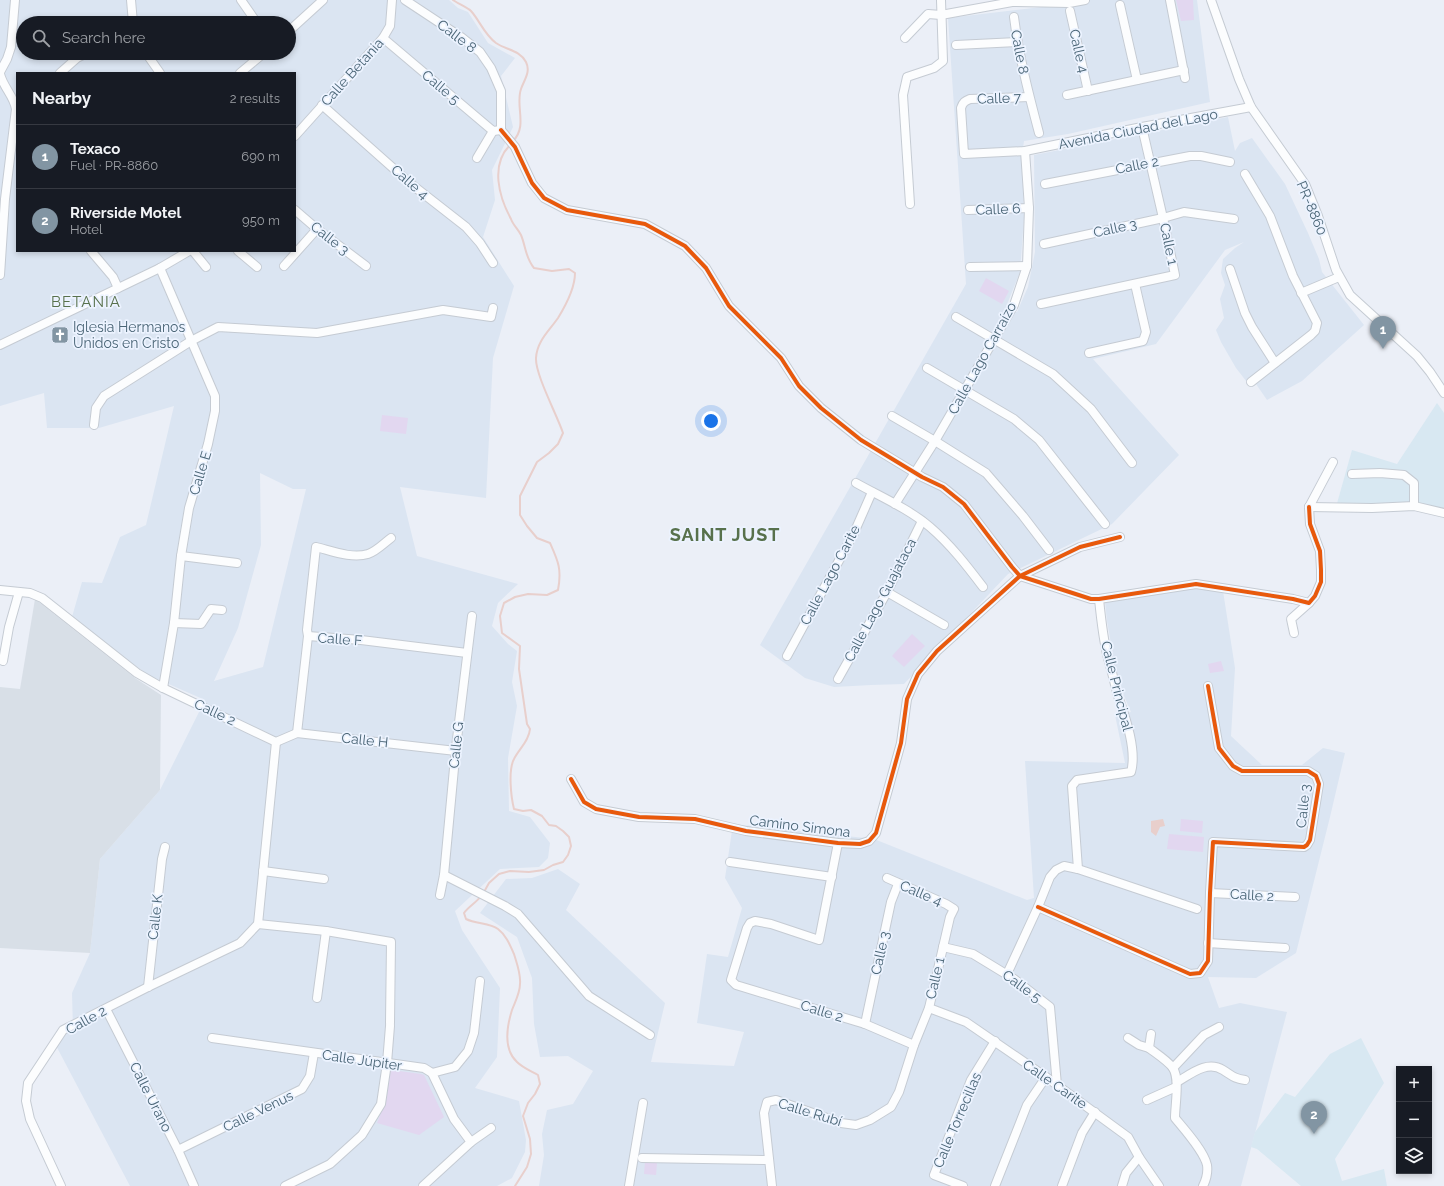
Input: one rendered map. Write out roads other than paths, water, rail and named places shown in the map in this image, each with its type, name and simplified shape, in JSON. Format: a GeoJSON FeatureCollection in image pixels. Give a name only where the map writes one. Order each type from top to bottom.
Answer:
{"type":"FeatureCollection","features":[{"type":"Feature","properties":{"kind":"street"},"geometry":{"type":"LineString","coordinates":[[0,275],[2,199],[15,120],[16,101],[1,80],[0,73],[11,47],[15,0]]}},
{"type":"Feature","properties":{"kind":"street"},"geometry":{"type":"LineString","coordinates":[[131,0],[132,16]]}},
{"type":"Feature","properties":{"kind":"street"},"geometry":{"type":"LineString","coordinates":[[241,0],[252,16]]}},
{"type":"Feature","properties":{"kind":"street"},"geometry":{"type":"LineString","coordinates":[[296,25],[323,0]]}},
{"type":"Feature","properties":{"kind":"street","name":"Calle Betania"},"geometry":{"type":"LineString","coordinates":[[296,135],[383,38],[390,26],[392,0]]}},
{"type":"Feature","properties":{"kind":"street","name":"Calle 8"},"geometry":{"type":"LineString","coordinates":[[405,0],[461,37],[480,52],[491,68],[501,91],[497,131]]}},
{"type":"Feature","properties":{"kind":"street"},"geometry":{"type":"LineString","coordinates":[[910,204],[903,95],[907,77],[934,68],[943,61],[941,0]]}},
{"type":"Feature","properties":{"kind":"street"},"geometry":{"type":"LineString","coordinates":[[905,38],[928,14],[941,15],[1012,2],[1069,3],[1085,0]]}},
{"type":"Feature","properties":{"kind":"street"},"geometry":{"type":"LineString","coordinates":[[1067,95],[1137,80],[1185,74],[1170,0]]}},
{"type":"Feature","properties":{"kind":"street","name":"PR-8860"},"geometry":{"type":"LineString","coordinates":[[1211,0],[1239,79],[1251,107],[1305,184],[1318,216],[1339,277],[1350,295],[1417,356],[1444,393]]}},
{"type":"Feature","properties":{"kind":"street"},"geometry":{"type":"LineString","coordinates":[[1120,5],[1137,80]]}},
{"type":"Feature","properties":{"kind":"street","name":"Calle 4"},"geometry":{"type":"LineString","coordinates":[[1070,11],[1088,91]]}},
{"type":"Feature","properties":{"kind":"street","name":"Calle 8"},"geometry":{"type":"LineString","coordinates":[[1014,17],[1017,42],[1029,98],[1039,133]]}},
{"type":"Feature","properties":{"kind":"street","name":"Calle 5"},"geometry":{"type":"LineString","coordinates":[[383,38],[508,140],[514,146],[532,183],[544,198],[567,210],[645,224],[685,246],[706,268],[729,306],[782,358],[799,386],[821,408],[861,440],[915,473],[943,487],[964,504],[1020,576]]}},
{"type":"Feature","properties":{"kind":"street"},"geometry":{"type":"LineString","coordinates":[[956,45],[1017,42]]}},
{"type":"Feature","properties":{"kind":"street"},"geometry":{"type":"LineString","coordinates":[[61,72],[75,60]]}},
{"type":"Feature","properties":{"kind":"street"},"geometry":{"type":"LineString","coordinates":[[151,60],[159,72]]}},
{"type":"Feature","properties":{"kind":"street"},"geometry":{"type":"LineString","coordinates":[[241,72],[256,60]]}},
{"type":"Feature","properties":{"kind":"street","name":"Calle 7"},"geometry":{"type":"LineString","coordinates":[[1026,151],[964,154],[962,108],[963,103],[970,99],[1029,98]]}},
{"type":"Feature","properties":{"kind":"street","name":"Calle 4"},"geometry":{"type":"LineString","coordinates":[[322,105],[410,184],[466,227],[480,243],[493,263]]}},
{"type":"Feature","properties":{"kind":"street","name":"Avenida Ciudad del Lago"},"geometry":{"type":"LineString","coordinates":[[1026,151],[1142,127],[1251,107]]}},
{"type":"Feature","properties":{"kind":"street","name":"Calle 1"},"geometry":{"type":"LineString","coordinates":[[1041,304],[1175,275],[1142,127]]}},
{"type":"Feature","properties":{"kind":"street"},"geometry":{"type":"LineString","coordinates":[[476,158],[497,131]]}},
{"type":"Feature","properties":{"kind":"street","name":"Calle Lago Carraízo"},"geometry":{"type":"LineString","coordinates":[[895,504],[935,441],[1014,305],[1027,266],[1029,208],[1026,151]]}},
{"type":"Feature","properties":{"kind":"street","name":"Calle 2"},"geometry":{"type":"LineString","coordinates":[[1044,184],[1150,162],[1190,156],[1202,156],[1230,162]]}},
{"type":"Feature","properties":{"kind":"street"},"geometry":{"type":"LineString","coordinates":[[1245,174],[1270,216],[1301,294],[1317,324],[1315,331],[1252,382]]}},
{"type":"Feature","properties":{"kind":"street","name":"Calle 6"},"geometry":{"type":"LineString","coordinates":[[968,210],[1029,208]]}},
{"type":"Feature","properties":{"kind":"street","name":"Calle 3"},"geometry":{"type":"LineString","coordinates":[[296,211],[317,229],[366,266]]}},
{"type":"Feature","properties":{"kind":"street","name":"Calle 3"},"geometry":{"type":"LineString","coordinates":[[1044,244],[1184,212],[1234,219]]}},
{"type":"Feature","properties":{"kind":"street"},"geometry":{"type":"LineString","coordinates":[[284,266],[317,229]]}},
{"type":"Feature","properties":{"kind":"street"},"geometry":{"type":"LineString","coordinates":[[92,252],[113,277],[118,288]]}},
{"type":"Feature","properties":{"kind":"street"},"geometry":{"type":"LineString","coordinates":[[0,345],[160,268],[187,252]]}},
{"type":"Feature","properties":{"kind":"street"},"geometry":{"type":"LineString","coordinates":[[194,252],[206,267]]}},
{"type":"Feature","properties":{"kind":"street"},"geometry":{"type":"LineString","coordinates":[[239,252],[257,267]]}},
{"type":"Feature","properties":{"kind":"street"},"geometry":{"type":"LineString","coordinates":[[970,267],[1027,266]]}},
{"type":"Feature","properties":{"kind":"street","name":"Calle E"},"geometry":{"type":"LineString","coordinates":[[160,268],[215,396],[215,411],[208,444],[189,508],[181,556],[174,623],[163,688]]}},
{"type":"Feature","properties":{"kind":"street"},"geometry":{"type":"LineString","coordinates":[[1230,269],[1245,313],[1252,327],[1275,363]]}},
{"type":"Feature","properties":{"kind":"street"},"geometry":{"type":"LineString","coordinates":[[1301,294],[1339,277]]}},
{"type":"Feature","properties":{"kind":"street"},"geometry":{"type":"LineString","coordinates":[[1089,353],[1143,341],[1146,332],[1135,284]]}},
{"type":"Feature","properties":{"kind":"street"},"geometry":{"type":"LineString","coordinates":[[94,424],[96,408],[104,396],[218,327],[316,333],[442,310],[491,316],[493,308]]}},
{"type":"Feature","properties":{"kind":"street"},"geometry":{"type":"LineString","coordinates":[[956,318],[1053,374],[1091,408],[1132,462]]}},
{"type":"Feature","properties":{"kind":"street"},"geometry":{"type":"LineString","coordinates":[[927,368],[1014,419],[1039,440],[1105,524]]}},
{"type":"Feature","properties":{"kind":"street"},"geometry":{"type":"LineString","coordinates":[[892,416],[986,473],[1023,516],[1049,550]]}},
{"type":"Feature","properties":{"kind":"street"},"geometry":{"type":"LineString","coordinates":[[1294,633],[1291,619],[1315,596],[1321,582],[1320,551],[1310,524],[1309,507],[1333,462]]}},
{"type":"Feature","properties":{"kind":"street"},"geometry":{"type":"LineString","coordinates":[[1352,474],[1380,472],[1404,475],[1414,483],[1414,506]]}},
{"type":"Feature","properties":{"kind":"street"},"geometry":{"type":"LineString","coordinates":[[856,483],[895,504],[922,521],[948,543],[983,587]]}},
{"type":"Feature","properties":{"kind":"street","name":"Calle Lago Carite"},"geometry":{"type":"LineString","coordinates":[[787,656],[854,533],[872,492]]}},
{"type":"Feature","properties":{"kind":"street"},"geometry":{"type":"LineString","coordinates":[[1309,507],[1372,508],[1414,506],[1444,512]]}},
{"type":"Feature","properties":{"kind":"street","name":"Calle Lago Guajataca"},"geometry":{"type":"LineString","coordinates":[[838,679],[887,592],[922,521]]}},
{"type":"Feature","properties":{"kind":"street"},"geometry":{"type":"LineString","coordinates":[[1020,576],[1080,548],[1120,537]]}},
{"type":"Feature","properties":{"kind":"street"},"geometry":{"type":"LineString","coordinates":[[308,636],[307,630],[316,547],[349,555],[367,554],[374,551],[391,538]]}},
{"type":"Feature","properties":{"kind":"street"},"geometry":{"type":"LineString","coordinates":[[181,556],[237,563]]}},
{"type":"Feature","properties":{"kind":"street"},"geometry":{"type":"LineString","coordinates":[[1020,576],[1084,598],[1099,599],[1196,584],[1293,599],[1309,603]]}},
{"type":"Feature","properties":{"kind":"street","name":"Camino Simona"},"geometry":{"type":"LineString","coordinates":[[571,778],[584,802],[596,810],[639,817],[695,819],[746,831],[838,843],[860,844],[869,842],[876,833],[901,743],[907,699],[918,674],[937,650],[1020,576]]}},
{"type":"Feature","properties":{"kind":"street","name":"Calle 2"},"geometry":{"type":"LineString","coordinates":[[0,590],[30,593],[42,598],[137,673],[163,688],[276,742]]}},
{"type":"Feature","properties":{"kind":"street"},"geometry":{"type":"LineString","coordinates":[[3,661],[9,627],[19,592]]}},
{"type":"Feature","properties":{"kind":"street"},"geometry":{"type":"LineString","coordinates":[[887,592],[944,626]]}},
{"type":"Feature","properties":{"kind":"street","name":"Calle Principal"},"geometry":{"type":"LineString","coordinates":[[1078,868],[1072,786],[1077,780],[1131,772],[1134,763],[1128,724],[1119,698],[1108,655],[1100,615],[1099,599]]}},
{"type":"Feature","properties":{"kind":"street"},"geometry":{"type":"LineString","coordinates":[[174,623],[201,624],[211,609],[222,610]]}},
{"type":"Feature","properties":{"kind":"street","name":"Calle G"},"geometry":{"type":"LineString","coordinates":[[440,894],[444,875],[456,751],[472,616]]}},
{"type":"Feature","properties":{"kind":"street","name":"Calle F"},"geometry":{"type":"LineString","coordinates":[[297,733],[308,636],[361,640],[467,653]]}},
{"type":"Feature","properties":{"kind":"street","name":"Calle 3"},"geometry":{"type":"LineString","coordinates":[[1038,908],[1190,974],[1200,973],[1208,961],[1210,893],[1214,842],[1304,847],[1307,845],[1310,840],[1319,784],[1316,776],[1308,771],[1242,771],[1233,766],[1219,748],[1208,686]]}},
{"type":"Feature","properties":{"kind":"street","name":"Calle H"},"geometry":{"type":"LineString","coordinates":[[276,742],[297,733],[456,751]]}},
{"type":"Feature","properties":{"kind":"street"},"geometry":{"type":"LineString","coordinates":[[276,742],[258,924],[326,931],[391,942],[390,1024],[387,1063],[380,1104],[362,1135],[330,1164],[285,1186]]}},
{"type":"Feature","properties":{"kind":"street"},"geometry":{"type":"LineString","coordinates":[[730,862],[832,877],[838,843]]}},
{"type":"Feature","properties":{"kind":"street","name":"Calle K"},"geometry":{"type":"LineString","coordinates":[[148,987],[164,847]]}},
{"type":"Feature","properties":{"kind":"street"},"geometry":{"type":"LineString","coordinates":[[1006,974],[1038,908],[1050,877],[1056,870],[1064,866],[1078,868],[1197,909]]}},
{"type":"Feature","properties":{"kind":"street"},"geometry":{"type":"LineString","coordinates":[[263,871],[324,879]]}},
{"type":"Feature","properties":{"kind":"street"},"geometry":{"type":"LineString","coordinates":[[444,875],[518,914],[589,996],[650,1035]]}},
{"type":"Feature","properties":{"kind":"street","name":"Calle 2"},"geometry":{"type":"LineString","coordinates":[[832,877],[818,940],[761,921],[750,923],[747,928],[731,980],[736,985],[865,1024],[914,1045]]}},
{"type":"Feature","properties":{"kind":"street","name":"Calle 4"},"geometry":{"type":"LineString","coordinates":[[888,878],[954,909]]}},
{"type":"Feature","properties":{"kind":"street","name":"Calle 3"},"geometry":{"type":"LineString","coordinates":[[865,1024],[891,902],[898,884]]}},
{"type":"Feature","properties":{"kind":"street","name":"Calle 2"},"geometry":{"type":"LineString","coordinates":[[1210,893],[1295,897]]}},
{"type":"Feature","properties":{"kind":"street","name":"Calle 1"},"geometry":{"type":"LineString","coordinates":[[914,1045],[929,1008],[942,947],[950,917],[954,909]]}},
{"type":"Feature","properties":{"kind":"street","name":"Calle 2"},"geometry":{"type":"LineString","coordinates":[[61,1186],[30,1119],[26,1102],[28,1083],[63,1030],[240,943],[258,924]]}},
{"type":"Feature","properties":{"kind":"street"},"geometry":{"type":"LineString","coordinates":[[317,998],[326,931]]}},
{"type":"Feature","properties":{"kind":"street"},"geometry":{"type":"LineString","coordinates":[[1208,943],[1285,948]]}},
{"type":"Feature","properties":{"kind":"street","name":"Calle 5"},"geometry":{"type":"LineString","coordinates":[[942,947],[973,954],[1006,974],[1050,1007],[1058,1085]]}},
{"type":"Feature","properties":{"kind":"street"},"geometry":{"type":"LineString","coordinates":[[470,1142],[454,1119],[432,1073],[455,1067],[468,1050],[474,1033],[480,981]]}},
{"type":"Feature","properties":{"kind":"street","name":"Calle Carite"},"geometry":{"type":"LineString","coordinates":[[929,1008],[966,1022],[1058,1085],[1128,1137],[1139,1157],[1159,1186]]}},
{"type":"Feature","properties":{"kind":"street","name":"Calle Urano"},"geometry":{"type":"LineString","coordinates":[[106,1009],[178,1150],[194,1186]]}},
{"type":"Feature","properties":{"kind":"street"},"geometry":{"type":"LineString","coordinates":[[1173,1068],[1204,1035],[1219,1027]]}},
{"type":"Feature","properties":{"kind":"street"},"geometry":{"type":"LineString","coordinates":[[1150,1048],[1151,1034]]}},
{"type":"Feature","properties":{"kind":"street","name":"Calle Júpiter"},"geometry":{"type":"LineString","coordinates":[[212,1038],[424,1068],[432,1073]]}},
{"type":"Feature","properties":{"kind":"street"},"geometry":{"type":"LineString","coordinates":[[1128,1038],[1150,1048],[1173,1068],[1177,1084],[1175,1118],[1198,1146],[1207,1164],[1206,1179],[1203,1186]]}},
{"type":"Feature","properties":{"kind":"street","name":"Calle Torrecillas"},"geometry":{"type":"LineString","coordinates":[[961,1185],[934,1175],[971,1080],[995,1041]]}},
{"type":"Feature","properties":{"kind":"street","name":"Calle Rubí"},"geometry":{"type":"LineString","coordinates":[[772,1186],[764,1113],[767,1102],[776,1100],[841,1124],[856,1125],[870,1120],[891,1106],[899,1092],[914,1045]]}},
{"type":"Feature","properties":{"kind":"street","name":"Calle Venus"},"geometry":{"type":"LineString","coordinates":[[178,1150],[302,1089],[310,1076],[314,1053]]}},
{"type":"Feature","properties":{"kind":"street"},"geometry":{"type":"LineString","coordinates":[[1147,1100],[1207,1066],[1215,1066],[1234,1078],[1245,1080]]}},
{"type":"Feature","properties":{"kind":"street"},"geometry":{"type":"LineString","coordinates":[[995,1186],[1027,1105],[1046,1077]]}},
{"type":"Feature","properties":{"kind":"street"},"geometry":{"type":"LineString","coordinates":[[629,1186],[643,1103]]}},
{"type":"Feature","properties":{"kind":"street"},"geometry":{"type":"LineString","coordinates":[[1062,1186],[1082,1133],[1095,1112]]}},
{"type":"Feature","properties":{"kind":"street"},"geometry":{"type":"LineString","coordinates":[[423,1186],[470,1142],[491,1128]]}},
{"type":"Feature","properties":{"kind":"street"},"geometry":{"type":"LineString","coordinates":[[1122,1186],[1126,1173],[1139,1157]]}},
{"type":"Feature","properties":{"kind":"street"},"geometry":{"type":"LineString","coordinates":[[642,1158],[769,1160]]}},
{"type":"Feature","properties":{"kind":"waterway"},"geometry":{"type":"LineString","coordinates":[[453,0],[471,11],[488,36],[496,43],[517,53],[526,62],[528,69],[521,89],[519,102],[521,122],[520,129],[513,141]]}},
{"type":"Feature","properties":{"kind":"waterway"},"geometry":{"type":"LineString","coordinates":[[484,892],[489,883],[499,874],[510,871],[529,872],[544,870],[563,862],[568,855],[571,846],[569,837],[556,826],[549,825],[542,816],[531,810],[523,811],[514,809],[511,791],[512,764],[516,755],[524,745],[530,729],[527,724],[519,669],[520,646],[502,633],[500,616],[504,603],[515,597],[528,594],[547,595],[558,590],[560,576],[555,555],[550,543],[537,538],[520,515],[520,496],[537,462],[558,444],[563,433],[539,374],[536,358],[541,341],[558,318],[567,302],[572,290],[575,273],[569,269],[552,271],[534,268],[531,264],[521,235],[512,221],[503,201],[498,181],[500,162],[510,145]]}},
{"type":"Feature","properties":{"kind":"waterway"},"geometry":{"type":"LineString","coordinates":[[481,896],[464,913],[466,919],[495,927],[501,931],[506,937],[514,954],[520,976],[520,987],[509,1023],[507,1037],[508,1044],[513,1057],[522,1066],[538,1075],[540,1084],[528,1103],[523,1116],[530,1139],[531,1154],[527,1167],[515,1186]]}},
{"type":"Feature","properties":{"kind":"place","name":"Iglesia Hermanos Unidos en Cristo"},"geometry":{"type":"Point","coordinates":[60,335]}},
{"type":"Feature","properties":{"kind":"place","name":"Texaco"},"geometry":{"type":"Point","coordinates":[1383,349]}},
{"type":"Feature","properties":{"kind":"place","name":"Riverside Motel"},"geometry":{"type":"Point","coordinates":[1314,1134]}},
{"type":"Feature","properties":{"kind":"district","name":"BETANIA"},"geometry":{"type":"Point","coordinates":[86,302]}},
{"type":"Feature","properties":{"kind":"district","name":"SAINT JUST"},"geometry":{"type":"Point","coordinates":[725,535]}}]}
